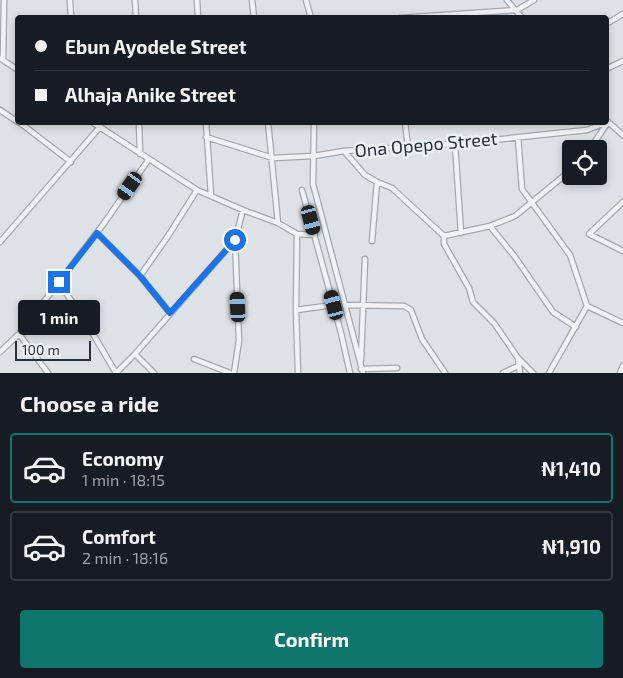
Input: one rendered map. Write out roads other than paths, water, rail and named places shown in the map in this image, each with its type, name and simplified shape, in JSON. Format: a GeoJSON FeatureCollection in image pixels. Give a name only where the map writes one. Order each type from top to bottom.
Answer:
{"type":"FeatureCollection","features":[{"type":"Feature","properties":{"kind":"street"},"geometry":{"type":"LineString","coordinates":[[4,0],[2,59],[15,68]]}},
{"type":"Feature","properties":{"kind":"street"},"geometry":{"type":"LineString","coordinates":[[70,0],[70,15]]}},
{"type":"Feature","properties":{"kind":"street"},"geometry":{"type":"LineString","coordinates":[[136,0],[136,15]]}},
{"type":"Feature","properties":{"kind":"street"},"geometry":{"type":"LineString","coordinates":[[197,0],[198,15]]}},
{"type":"Feature","properties":{"kind":"street"},"geometry":{"type":"LineString","coordinates":[[252,0],[254,15]]}},
{"type":"Feature","properties":{"kind":"street"},"geometry":{"type":"LineString","coordinates":[[306,0],[310,15]]}},
{"type":"Feature","properties":{"kind":"street"},"geometry":{"type":"LineString","coordinates":[[508,0],[520,15]]}},
{"type":"Feature","properties":{"kind":"street"},"geometry":{"type":"LineString","coordinates":[[444,15],[517,10],[534,0]]}},
{"type":"Feature","properties":{"kind":"street"},"geometry":{"type":"LineString","coordinates":[[609,22],[623,14]]}},
{"type":"Feature","properties":{"kind":"street"},"geometry":{"type":"LineString","coordinates":[[609,68],[623,61]]}},
{"type":"Feature","properties":{"kind":"street"},"geometry":{"type":"LineString","coordinates":[[0,110],[15,120]]}},
{"type":"Feature","properties":{"kind":"street"},"geometry":{"type":"LineString","coordinates":[[609,123],[623,136]]}},
{"type":"Feature","properties":{"kind":"street"},"geometry":{"type":"LineString","coordinates":[[22,125],[71,162]]}},
{"type":"Feature","properties":{"kind":"street"},"geometry":{"type":"LineString","coordinates":[[97,125],[197,190],[243,210],[278,222],[297,234],[315,235]]}},
{"type":"Feature","properties":{"kind":"street"},"geometry":{"type":"LineString","coordinates":[[139,125],[140,154]]}},
{"type":"Feature","properties":{"kind":"street"},"geometry":{"type":"LineString","coordinates":[[206,125],[211,195]]}},
{"type":"Feature","properties":{"kind":"street"},"geometry":{"type":"LineString","coordinates":[[268,125],[278,222]]}},
{"type":"Feature","properties":{"kind":"street"},"geometry":{"type":"LineString","coordinates":[[314,125],[313,184],[361,369]]}},
{"type":"Feature","properties":{"kind":"street"},"geometry":{"type":"LineString","coordinates":[[405,125],[408,147]]}},
{"type":"Feature","properties":{"kind":"street","name":"Ona Opepo Street"},"geometry":{"type":"LineString","coordinates":[[273,158],[313,156],[344,151],[455,144],[587,130],[598,125]]}},
{"type":"Feature","properties":{"kind":"street"},"geometry":{"type":"LineString","coordinates":[[595,140],[605,125]]}},
{"type":"Feature","properties":{"kind":"street"},"geometry":{"type":"LineString","coordinates":[[0,242],[100,127]]}},
{"type":"Feature","properties":{"kind":"street"},"geometry":{"type":"LineString","coordinates":[[206,136],[273,158]]}},
{"type":"Feature","properties":{"kind":"street"},"geometry":{"type":"LineString","coordinates":[[518,137],[522,189],[570,255],[587,306],[549,373]]}},
{"type":"Feature","properties":{"kind":"street"},"geometry":{"type":"LineString","coordinates":[[455,144],[460,233]]}},
{"type":"Feature","properties":{"kind":"street"},"geometry":{"type":"LineString","coordinates":[[344,151],[365,175],[392,188],[444,236],[444,244],[468,288],[473,302],[494,323],[518,358],[533,373]]}},
{"type":"Feature","properties":{"kind":"street"},"geometry":{"type":"LineString","coordinates":[[0,352],[20,334],[97,233],[149,159]]}},
{"type":"Feature","properties":{"kind":"street"},"geometry":{"type":"LineString","coordinates":[[444,236],[490,226],[515,216],[562,177]]}},
{"type":"Feature","properties":{"kind":"street"},"geometry":{"type":"LineString","coordinates":[[372,241],[377,182]]}},
{"type":"Feature","properties":{"kind":"street"},"geometry":{"type":"LineString","coordinates":[[140,276],[197,190]]}},
{"type":"Feature","properties":{"kind":"street"},"geometry":{"type":"LineString","coordinates":[[302,190],[334,305],[350,373]]}},
{"type":"Feature","properties":{"kind":"street"},"geometry":{"type":"LineString","coordinates":[[623,202],[590,234],[623,251]]}},
{"type":"Feature","properties":{"kind":"street"},"geometry":{"type":"LineString","coordinates":[[234,373],[239,341],[235,240],[243,210]]}},
{"type":"Feature","properties":{"kind":"street"},"geometry":{"type":"LineString","coordinates":[[490,226],[515,257],[554,312],[576,327]]}},
{"type":"Feature","properties":{"kind":"street"},"geometry":{"type":"LineString","coordinates":[[97,233],[140,276],[170,313]]}},
{"type":"Feature","properties":{"kind":"street"},"geometry":{"type":"LineString","coordinates":[[297,234],[296,310],[298,373]]}},
{"type":"Feature","properties":{"kind":"street"},"geometry":{"type":"LineString","coordinates":[[59,282],[116,373],[235,240]]}},
{"type":"Feature","properties":{"kind":"street"},"geometry":{"type":"LineString","coordinates":[[361,369],[365,259]]}},
{"type":"Feature","properties":{"kind":"street"},"geometry":{"type":"LineString","coordinates":[[296,310],[334,305]]}},
{"type":"Feature","properties":{"kind":"street"},"geometry":{"type":"LineString","coordinates":[[345,305],[404,306],[411,310],[422,339],[445,373]]}},
{"type":"Feature","properties":{"kind":"street"},"geometry":{"type":"LineString","coordinates":[[587,306],[623,323]]}},
{"type":"Feature","properties":{"kind":"street"},"geometry":{"type":"LineString","coordinates":[[20,334],[48,373]]}},
{"type":"Feature","properties":{"kind":"street"},"geometry":{"type":"LineString","coordinates":[[135,354],[154,373]]}},
{"type":"Feature","properties":{"kind":"street"},"geometry":{"type":"LineString","coordinates":[[518,358],[520,373]]}},
{"type":"Feature","properties":{"kind":"street"},"geometry":{"type":"LineString","coordinates":[[194,360],[230,373]]}},
{"type":"Feature","properties":{"kind":"street"},"geometry":{"type":"LineString","coordinates":[[503,373],[518,366]]}},
{"type":"Feature","properties":{"kind":"street"},"geometry":{"type":"LineString","coordinates":[[620,373],[623,366]]}},
{"type":"Feature","properties":{"kind":"street"},"geometry":{"type":"LineString","coordinates":[[361,369],[397,368]]}}]}
